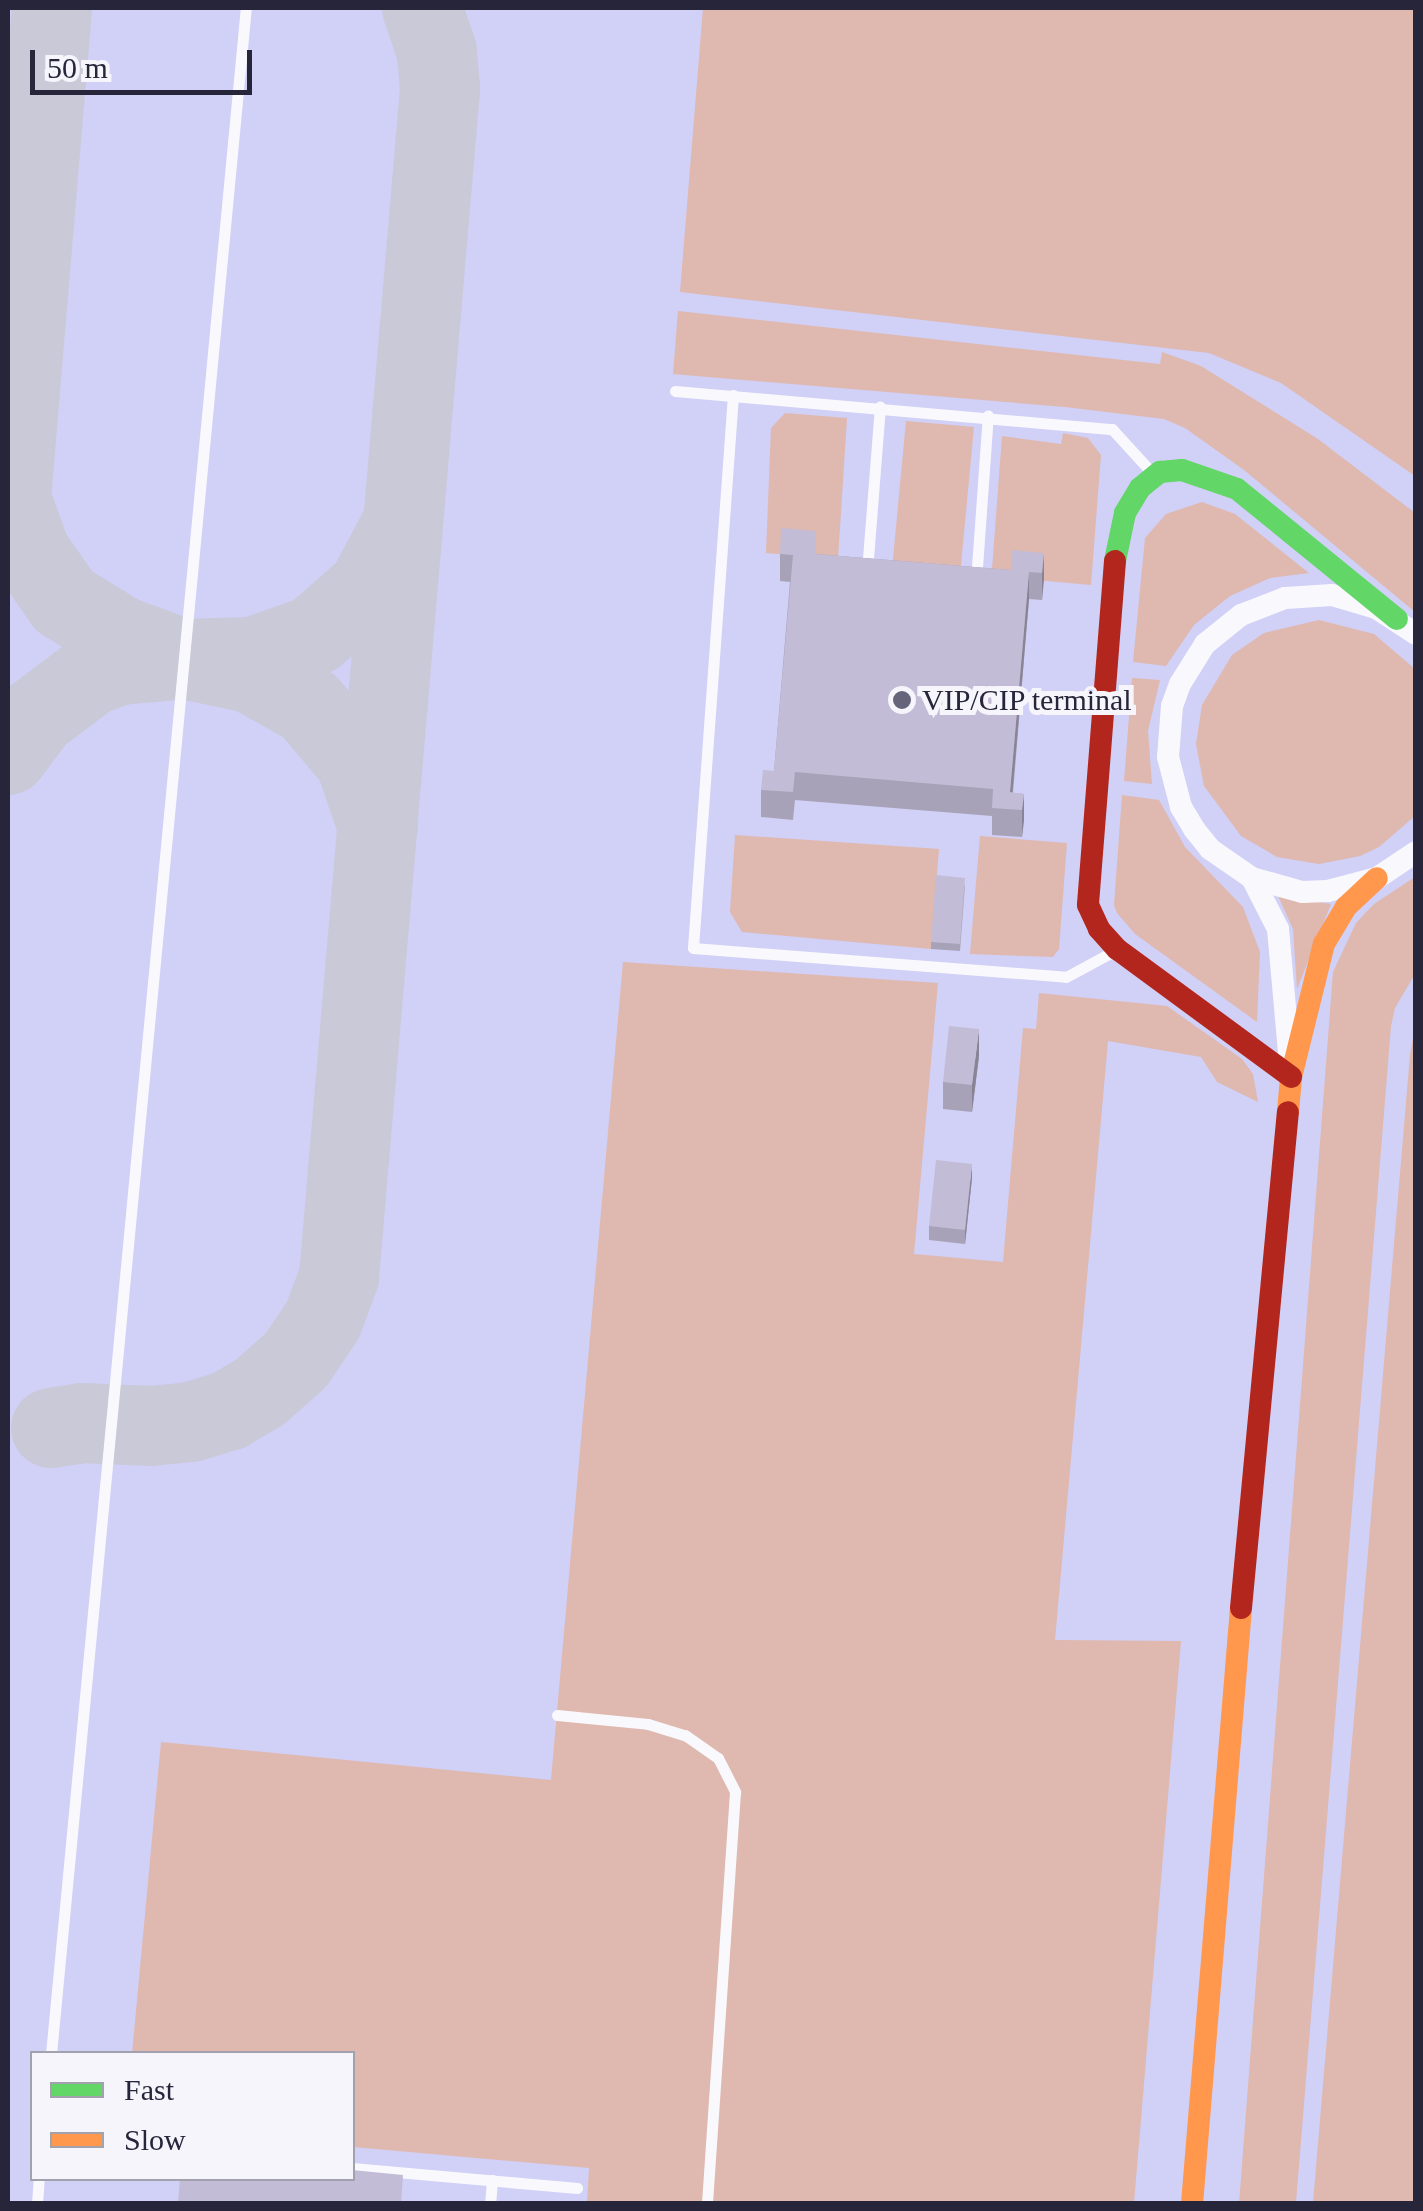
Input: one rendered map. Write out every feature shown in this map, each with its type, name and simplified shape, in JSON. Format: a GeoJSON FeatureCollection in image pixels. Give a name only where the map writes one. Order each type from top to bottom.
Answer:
{"type":"FeatureCollection","features":[{"type":"Feature","properties":{"kind":"street"},"geometry":{"type":"LineString","coordinates":[[1292,1077],[1117,948],[1099,929],[1088,905],[1086,888],[1117,540],[1129,506],[1154,475],[1182,470],[1237,489],[1406,626]]}},
{"type":"Feature","properties":{"kind":"street"},"geometry":{"type":"LineString","coordinates":[[1377,878],[1353,887],[1302,892],[1252,878],[1210,848],[1181,806],[1173,782],[1168,757],[1172,706],[1191,663],[1222,628],[1262,604],[1308,594],[1355,600],[1406,626]]}},
{"type":"Feature","properties":{"kind":"street"},"geometry":{"type":"LineString","coordinates":[[1192,2204],[1238,1636],[1292,1077],[1324,944],[1346,907],[1377,878],[1416,852]]}},
{"type":"Feature","properties":{"kind":"street"},"geometry":{"type":"LineString","coordinates":[[1252,878],[1278,929],[1292,1077]]}},
{"type":"Feature","properties":{"kind":"lane"},"geometry":{"type":"LineString","coordinates":[[51,2051],[246,8]]}},
{"type":"Feature","properties":{"kind":"lane"},"geometry":{"type":"LineString","coordinates":[[674,391],[988,415],[1112,429],[1154,475]]}},
{"type":"Feature","properties":{"kind":"lane"},"geometry":{"type":"LineString","coordinates":[[733,395],[693,948],[1066,977],[1117,948]]}},
{"type":"Feature","properties":{"kind":"lane"},"geometry":{"type":"LineString","coordinates":[[866,586],[880,407]]}},
{"type":"Feature","properties":{"kind":"lane"},"geometry":{"type":"LineString","coordinates":[[975,594],[988,415]]}},
{"type":"Feature","properties":{"kind":"lane"},"geometry":{"type":"LineString","coordinates":[[557,1714],[648,1724],[685,1735],[718,1758],[735,1792],[707,2204]]}},
{"type":"Feature","properties":{"kind":"lane"},"geometry":{"type":"LineString","coordinates":[[355,2168],[577,2188]]}},
{"type":"Feature","properties":{"kind":"lane"},"geometry":{"type":"LineString","coordinates":[[490,2204],[492,2180]]}},
{"type":"Feature","properties":{"kind":"shaded area"},"geometry":{"type":"Polygon","coordinates":[[[8,8],[1415,8],[1415,2203],[8,2204],[8,8]]]}},
{"type":"Feature","properties":{"kind":"shaded area"},"geometry":{"type":"Polygon","coordinates":[[[703,8],[1415,8],[1415,476],[1281,383],[1209,353],[680,292],[703,8]]]}},
{"type":"Feature","properties":{"kind":"shaded area"},"geometry":{"type":"Polygon","coordinates":[[[678,311],[1160,364],[1162,352],[1201,366],[1318,439],[1415,513],[1415,612],[1244,470],[1185,428],[1164,419],[673,374],[678,311]]]}},
{"type":"Feature","properties":{"kind":"shaded area"},"geometry":{"type":"Polygon","coordinates":[[[785,413],[847,418],[838,559],[766,553],[771,428],[785,413]]]}},
{"type":"Feature","properties":{"kind":"shaded area"},"geometry":{"type":"Polygon","coordinates":[[[906,421],[974,427],[959,586],[891,580],[906,421]]]}},
{"type":"Feature","properties":{"kind":"shaded area"},"geometry":{"type":"Polygon","coordinates":[[[1063,433],[1088,438],[1101,455],[1091,585],[1013,578],[990,596],[1002,436],[1061,444],[1063,433]]]}},
{"type":"Feature","properties":{"kind":"shaded area"},"geometry":{"type":"Polygon","coordinates":[[[1202,502],[1235,514],[1309,573],[1270,578],[1230,596],[1194,625],[1166,666],[1133,662],[1145,538],[1166,514],[1202,502]]]}},
{"type":"Feature","properties":{"kind":"shaded area"},"geometry":{"type":"Polygon","coordinates":[[[1319,620],[1374,634],[1415,669],[1416,815],[1379,847],[1360,856],[1319,864],[1277,857],[1241,836],[1204,786],[1196,744],[1202,705],[1232,655],[1264,633],[1319,620]]]}},
{"type":"Feature","properties":{"kind":"shaded area"},"geometry":{"type":"Polygon","coordinates":[[[1132,678],[1160,680],[1148,731],[1152,784],[1124,781],[1132,678]]]}},
{"type":"Feature","properties":{"kind":"shaded area"},"geometry":{"type":"Polygon","coordinates":[[[1122,795],[1159,800],[1185,847],[1243,907],[1260,952],[1257,1022],[1135,934],[1117,913],[1114,905],[1122,795]]]}},
{"type":"Feature","properties":{"kind":"shaded area"},"geometry":{"type":"Polygon","coordinates":[[[735,835],[939,849],[931,949],[742,932],[730,912],[735,835]]]}},
{"type":"Feature","properties":{"kind":"shaded area"},"geometry":{"type":"Polygon","coordinates":[[[980,836],[1067,843],[1059,949],[1053,957],[970,954],[980,836]]]}},
{"type":"Feature","properties":{"kind":"shaded area"},"geometry":{"type":"Polygon","coordinates":[[[1415,877],[1415,974],[1395,1008],[1391,1026],[1296,2203],[1239,2204],[1333,972],[1356,923],[1374,904],[1415,877]]]}},
{"type":"Feature","properties":{"kind":"shaded area"},"geometry":{"type":"Polygon","coordinates":[[[1278,896],[1331,904],[1297,989],[1293,929],[1278,896]]]}},
{"type":"Feature","properties":{"kind":"shaded area"},"geometry":{"type":"Polygon","coordinates":[[[623,962],[938,983],[914,1254],[1003,1262],[1023,1028],[1036,1029],[1039,993],[1167,1006],[1242,1059],[1253,1074],[1258,1102],[1217,1082],[1201,1057],[1108,1041],[1055,1640],[1181,1641],[1134,2203],[587,2203],[589,2168],[355,2147],[355,2051],[132,2051],[161,1742],[551,1780],[623,962]]]}},
{"type":"Feature","properties":{"kind":"shaded area"},"geometry":{"type":"Polygon","coordinates":[[[1415,1027],[1415,2203],[1313,2203],[1410,1055],[1415,1027]]]}},
{"type":"Feature","properties":{"kind":"building","name":"VIP/CIP terminal"},"geometry":{"type":"Polygon","coordinates":[[[781,528],[816,531],[815,554],[1011,570],[1012,550],[1044,553],[1042,573],[1029,572],[1010,792],[1024,794],[1022,810],[992,808],[993,789],[795,772],[793,792],[761,790],[763,770],[774,771],[793,555],[780,554],[781,528]]]}},
{"type":"Feature","properties":{"kind":"building"},"geometry":{"type":"Polygon","coordinates":[[[936,875],[965,878],[960,944],[931,942],[936,875]]]}},
{"type":"Feature","properties":{"kind":"building"},"geometry":{"type":"Polygon","coordinates":[[[949,1026],[979,1029],[972,1085],[943,1082],[949,1026]]]}},
{"type":"Feature","properties":{"kind":"building"},"geometry":{"type":"Polygon","coordinates":[[[936,1160],[972,1164],[965,1230],[929,1226],[936,1160]]]}},
{"type":"Feature","properties":{"kind":"building"},"geometry":{"type":"Polygon","coordinates":[[[355,2170],[403,2175],[401,2204],[178,2204],[180,2181],[355,2181],[355,2170]]]}},
{"type":"Feature","properties":{"kind":"taxiway"},"geometry":{"type":"LineString","coordinates":[[8,534],[52,8]]}},
{"type":"Feature","properties":{"kind":"taxiway"},"geometry":{"type":"LineString","coordinates":[[51,1428],[82,1423],[151,1426],[191,1422],[228,1411],[260,1392],[296,1360],[323,1320],[339,1277],[440,88],[437,52],[422,8]]}},
{"type":"Feature","properties":{"kind":"taxiway"},"geometry":{"type":"LineString","coordinates":[[11,498],[30,552],[64,601],[121,636],[184,659]]}},
{"type":"Feature","properties":{"kind":"taxiway"},"geometry":{"type":"LineString","coordinates":[[378,827],[355,760],[309,706],[251,673],[184,659],[253,657],[315,635],[368,588],[401,526]]}},
{"type":"Feature","properties":{"kind":"taxiway"},"geometry":{"type":"LineString","coordinates":[[8,755],[37,716],[90,676],[121,665],[184,659]]}},
{"type":"Feature","properties":{"kind":"traffic: fast"},"geometry":{"type":"LineString","coordinates":[[1115,561],[1125,513],[1140,488],[1160,472],[1182,470],[1237,489],[1397,619]]}},
{"type":"Feature","properties":{"kind":"traffic: slow"},"geometry":{"type":"LineString","coordinates":[[1288,1112],[1291,1077],[1324,944],[1346,907],[1377,878]]}},
{"type":"Feature","properties":{"kind":"traffic: slow"},"geometry":{"type":"LineString","coordinates":[[1192,2204],[1241,1608]]}},
{"type":"Feature","properties":{"kind":"traffic: jam"},"geometry":{"type":"LineString","coordinates":[[1115,561],[1088,905],[1099,929],[1117,949],[1291,1077]]}},
{"type":"Feature","properties":{"kind":"traffic: jam"},"geometry":{"type":"LineString","coordinates":[[1241,1608],[1288,1112]]}},
{"type":"Feature","properties":{"kind":"place","name":"VIP/CIP terminal"},"geometry":{"type":"Point","coordinates":[902,700]}}]}
